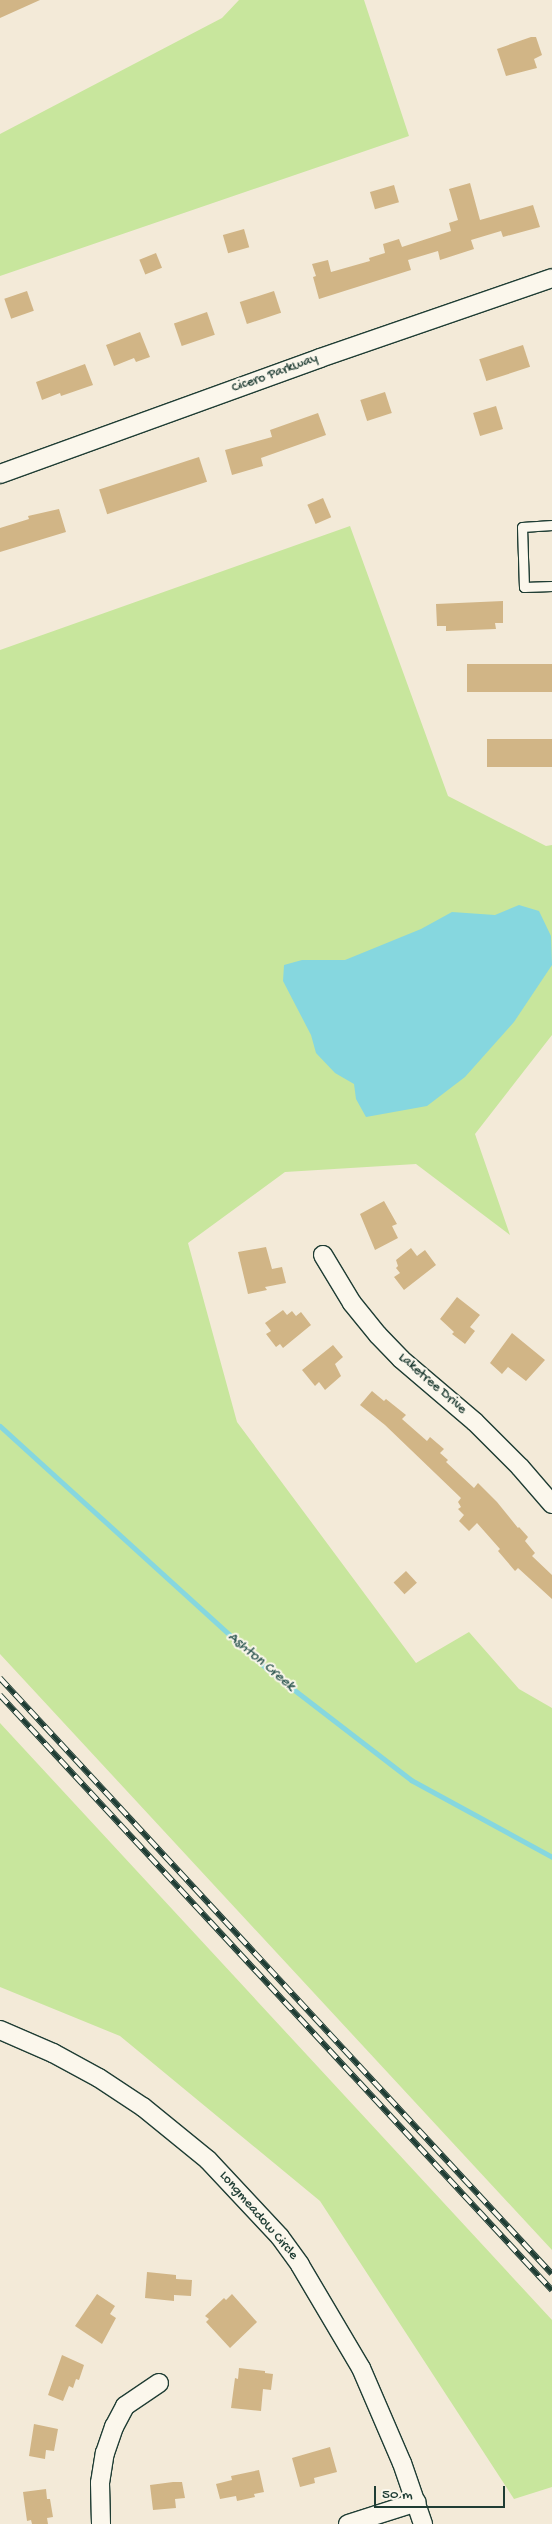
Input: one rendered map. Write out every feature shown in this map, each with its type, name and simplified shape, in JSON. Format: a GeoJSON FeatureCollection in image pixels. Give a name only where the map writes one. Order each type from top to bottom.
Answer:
{"type":"FeatureCollection","features":[{"type":"Feature","properties":{"kind":"street","name":"Cicero Parkway"},"geometry":{"type":"LineString","coordinates":[[0,474],[320,358],[552,278]]}},
{"type":"Feature","properties":{"kind":"street","name":"Laketree Drive"},"geometry":{"type":"LineString","coordinates":[[323,1255],[352,1303],[378,1335],[401,1359],[475,1422],[520,1467],[552,1504]]}},
{"type":"Feature","properties":{"kind":"street","name":"Longmeadow Circle"},"geometry":{"type":"LineString","coordinates":[[0,2030],[61,2057],[99,2078],[143,2107],[208,2160],[251,2204],[300,2265],[361,2368],[417,2502],[423,2524]]}},
{"type":"Feature","properties":{"kind":"street"},"geometry":{"type":"LineString","coordinates":[[101,2524],[100,2483],[105,2453],[114,2427],[125,2406],[158,2383]]}},
{"type":"Feature","properties":{"kind":"street"},"geometry":{"type":"LineString","coordinates":[[348,2524],[417,2502]]}},
{"type":"Feature","properties":{"kind":"lane"},"geometry":{"type":"LineString","coordinates":[[552,525],[522,527],[524,587],[552,586]]}},
{"type":"Feature","properties":{"kind":"green space"},"geometry":{"type":"Polygon","coordinates":[[[239,0],[364,0],[409,136],[0,276],[0,134],[222,18],[239,0]]]}},
{"type":"Feature","properties":{"kind":"green space"},"geometry":{"type":"Polygon","coordinates":[[[350,526],[448,796],[546,846],[552,845],[552,1035],[475,1134],[510,1235],[416,1164],[285,1172],[188,1243],[237,1422],[416,1663],[469,1632],[519,1689],[552,1708],[552,2250],[0,1654],[0,650],[350,526]]]}},
{"type":"Feature","properties":{"kind":"green space"},"geometry":{"type":"Polygon","coordinates":[[[0,1723],[552,2320],[552,2487],[514,2499],[320,2201],[120,2036],[0,1987],[0,1723]]]}},
{"type":"Feature","properties":{"kind":"water"},"geometry":{"type":"Polygon","coordinates":[[[519,905],[539,911],[551,936],[552,965],[514,1022],[465,1077],[427,1106],[366,1117],[356,1099],[354,1084],[335,1073],[316,1053],[311,1035],[283,981],[284,965],[302,960],[345,960],[421,929],[452,912],[495,915],[519,905]]]}},
{"type":"Feature","properties":{"kind":"building"},"geometry":{"type":"Polygon","coordinates":[[[0,0],[40,0],[0,18],[0,0]]]}},
{"type":"Feature","properties":{"kind":"building"},"geometry":{"type":"Polygon","coordinates":[[[536,37],[542,55],[534,59],[537,68],[506,76],[497,49],[536,37]]]}},
{"type":"Feature","properties":{"kind":"building"},"geometry":{"type":"Polygon","coordinates":[[[470,183],[480,220],[533,205],[540,227],[503,237],[501,231],[471,240],[474,249],[440,260],[438,251],[408,260],[411,270],[319,299],[313,277],[316,276],[312,264],[328,260],[331,272],[370,261],[369,258],[385,253],[383,244],[399,239],[402,247],[451,231],[449,223],[458,220],[449,189],[470,183]]]}},
{"type":"Feature","properties":{"kind":"building"},"geometry":{"type":"Polygon","coordinates":[[[394,185],[399,202],[375,209],[370,192],[394,185]]]}},
{"type":"Feature","properties":{"kind":"building"},"geometry":{"type":"Polygon","coordinates":[[[244,229],[249,247],[228,253],[223,235],[244,229]]]}},
{"type":"Feature","properties":{"kind":"building"},"geometry":{"type":"Polygon","coordinates":[[[156,253],[162,268],[145,275],[139,260],[156,253]]]}},
{"type":"Feature","properties":{"kind":"building"},"geometry":{"type":"Polygon","coordinates":[[[27,291],[34,311],[11,319],[4,299],[27,291]]]}},
{"type":"Feature","properties":{"kind":"building"},"geometry":{"type":"Polygon","coordinates":[[[274,291],[281,313],[247,324],[240,302],[274,291]]]}},
{"type":"Feature","properties":{"kind":"building"},"geometry":{"type":"Polygon","coordinates":[[[207,312],[215,335],[182,346],[174,323],[207,312]]]}},
{"type":"Feature","properties":{"kind":"building"},"geometry":{"type":"Polygon","coordinates":[[[140,332],[150,357],[136,362],[134,358],[114,366],[106,345],[140,332]]]}},
{"type":"Feature","properties":{"kind":"building"},"geometry":{"type":"Polygon","coordinates":[[[523,345],[530,367],[486,381],[479,359],[523,345]]]}},
{"type":"Feature","properties":{"kind":"building"},"geometry":{"type":"Polygon","coordinates":[[[85,364],[93,385],[61,396],[60,393],[42,400],[36,382],[85,364]]]}},
{"type":"Feature","properties":{"kind":"building"},"geometry":{"type":"Polygon","coordinates":[[[385,392],[392,413],[367,421],[360,400],[385,392]]]}},
{"type":"Feature","properties":{"kind":"building"},"geometry":{"type":"Polygon","coordinates":[[[496,406],[503,429],[480,436],[473,413],[496,406]]]}},
{"type":"Feature","properties":{"kind":"building"},"geometry":{"type":"Polygon","coordinates":[[[318,413],[326,435],[261,458],[263,466],[232,475],[225,450],[272,437],[270,430],[318,413]]]}},
{"type":"Feature","properties":{"kind":"building"},"geometry":{"type":"Polygon","coordinates":[[[199,457],[207,482],[107,514],[99,489],[199,457]]]}},
{"type":"Feature","properties":{"kind":"building"},"geometry":{"type":"Polygon","coordinates":[[[323,498],[331,517],[316,524],[307,505],[323,498]]]}},
{"type":"Feature","properties":{"kind":"building"},"geometry":{"type":"Polygon","coordinates":[[[59,509],[66,532],[0,552],[0,528],[29,519],[28,516],[59,509]]]}},
{"type":"Feature","properties":{"kind":"building"},"geometry":{"type":"Polygon","coordinates":[[[503,601],[503,623],[495,623],[496,629],[446,631],[446,626],[437,626],[436,604],[503,601]]]}},
{"type":"Feature","properties":{"kind":"building"},"geometry":{"type":"Polygon","coordinates":[[[467,664],[552,664],[552,692],[467,692],[467,664]]]}},
{"type":"Feature","properties":{"kind":"building"},"geometry":{"type":"Polygon","coordinates":[[[487,739],[552,739],[552,767],[487,767],[487,739]]]}},
{"type":"Feature","properties":{"kind":"building"},"geometry":{"type":"Polygon","coordinates":[[[384,1201],[397,1224],[392,1226],[398,1238],[375,1250],[360,1214],[384,1201]]]}},
{"type":"Feature","properties":{"kind":"building"},"geometry":{"type":"Polygon","coordinates":[[[266,1247],[272,1269],[282,1267],[286,1283],[265,1287],[267,1290],[248,1294],[238,1252],[266,1247]]]}},
{"type":"Feature","properties":{"kind":"building"},"geometry":{"type":"Polygon","coordinates":[[[411,1248],[417,1256],[425,1250],[436,1265],[404,1290],[394,1277],[400,1273],[396,1268],[398,1266],[396,1260],[411,1248]]]}},
{"type":"Feature","properties":{"kind":"building"},"geometry":{"type":"Polygon","coordinates":[[[457,1297],[480,1315],[470,1327],[475,1331],[465,1344],[452,1334],[454,1332],[440,1319],[457,1297]]]}},
{"type":"Feature","properties":{"kind":"building"},"geometry":{"type":"Polygon","coordinates":[[[283,1310],[287,1315],[292,1311],[296,1316],[301,1312],[311,1325],[283,1348],[280,1344],[276,1347],[266,1334],[271,1331],[265,1323],[283,1310]]]}},
{"type":"Feature","properties":{"kind":"building"},"geometry":{"type":"Polygon","coordinates":[[[512,1333],[545,1360],[526,1381],[508,1367],[502,1374],[490,1363],[512,1333]]]}},
{"type":"Feature","properties":{"kind":"building"},"geometry":{"type":"Polygon","coordinates":[[[333,1345],[343,1357],[335,1364],[341,1376],[325,1390],[319,1382],[315,1386],[302,1370],[333,1345]]]}},
{"type":"Feature","properties":{"kind":"building"},"geometry":{"type":"Polygon","coordinates":[[[372,1391],[384,1401],[386,1399],[406,1415],[402,1419],[427,1441],[430,1437],[444,1449],[440,1453],[448,1460],[446,1462],[474,1488],[478,1483],[528,1537],[525,1541],[535,1553],[532,1556],[552,1575],[552,1599],[518,1568],[515,1571],[498,1551],[500,1549],[477,1523],[469,1531],[459,1521],[464,1515],[458,1509],[461,1507],[458,1502],[461,1498],[385,1425],[360,1405],[372,1391]]]}},
{"type":"Feature","properties":{"kind":"building"},"geometry":{"type":"Polygon","coordinates":[[[406,1571],[417,1583],[404,1594],[394,1583],[406,1571]]]}},
{"type":"Feature","properties":{"kind":"building"},"geometry":{"type":"Polygon","coordinates":[[[147,2272],[176,2275],[176,2279],[192,2280],[191,2296],[174,2295],[174,2301],[145,2298],[147,2272]]]}},
{"type":"Feature","properties":{"kind":"building"},"geometry":{"type":"Polygon","coordinates":[[[97,2294],[115,2306],[110,2314],[116,2318],[102,2344],[75,2326],[97,2294]]]}},
{"type":"Feature","properties":{"kind":"building"},"geometry":{"type":"Polygon","coordinates":[[[232,2294],[257,2322],[230,2348],[206,2322],[209,2319],[205,2316],[224,2298],[226,2300],[232,2294]]]}},
{"type":"Feature","properties":{"kind":"building"},"geometry":{"type":"Polygon","coordinates":[[[62,2355],[84,2365],[79,2380],[76,2379],[73,2388],[69,2386],[63,2401],[48,2395],[62,2355]]]}},
{"type":"Feature","properties":{"kind":"building"},"geometry":{"type":"Polygon","coordinates":[[[239,2368],[265,2371],[265,2373],[273,2374],[271,2390],[263,2389],[261,2411],[231,2408],[235,2378],[238,2379],[239,2368]]]}},
{"type":"Feature","properties":{"kind":"building"},"geometry":{"type":"Polygon","coordinates":[[[34,2424],[58,2429],[54,2451],[46,2450],[45,2459],[29,2456],[34,2424]]]}},
{"type":"Feature","properties":{"kind":"building"},"geometry":{"type":"Polygon","coordinates":[[[330,2447],[337,2472],[314,2478],[315,2483],[300,2487],[292,2458],[330,2447]]]}},
{"type":"Feature","properties":{"kind":"building"},"geometry":{"type":"Polygon","coordinates":[[[259,2470],[264,2492],[254,2494],[255,2497],[237,2501],[236,2496],[220,2499],[216,2484],[232,2480],[231,2476],[259,2470]]]}},
{"type":"Feature","properties":{"kind":"building"},"geometry":{"type":"Polygon","coordinates":[[[182,2482],[185,2498],[175,2499],[176,2508],[153,2510],[150,2485],[182,2482]]]}},
{"type":"Feature","properties":{"kind":"building"},"geometry":{"type":"Polygon","coordinates":[[[46,2489],[53,2517],[47,2518],[48,2524],[32,2524],[31,2520],[27,2521],[23,2492],[46,2489]]]}},
{"type":"Feature","properties":{"kind":"waterway","name":"Ashton Creek"},"geometry":{"type":"LineString","coordinates":[[0,1426],[267,1669],[411,1780],[552,1857]]}},
{"type":"Feature","properties":{"kind":"railway"},"geometry":{"type":"LineString","coordinates":[[0,1678],[552,2274]]}},
{"type":"Feature","properties":{"kind":"railway"},"geometry":{"type":"LineString","coordinates":[[0,1695],[552,2290]]}}]}
